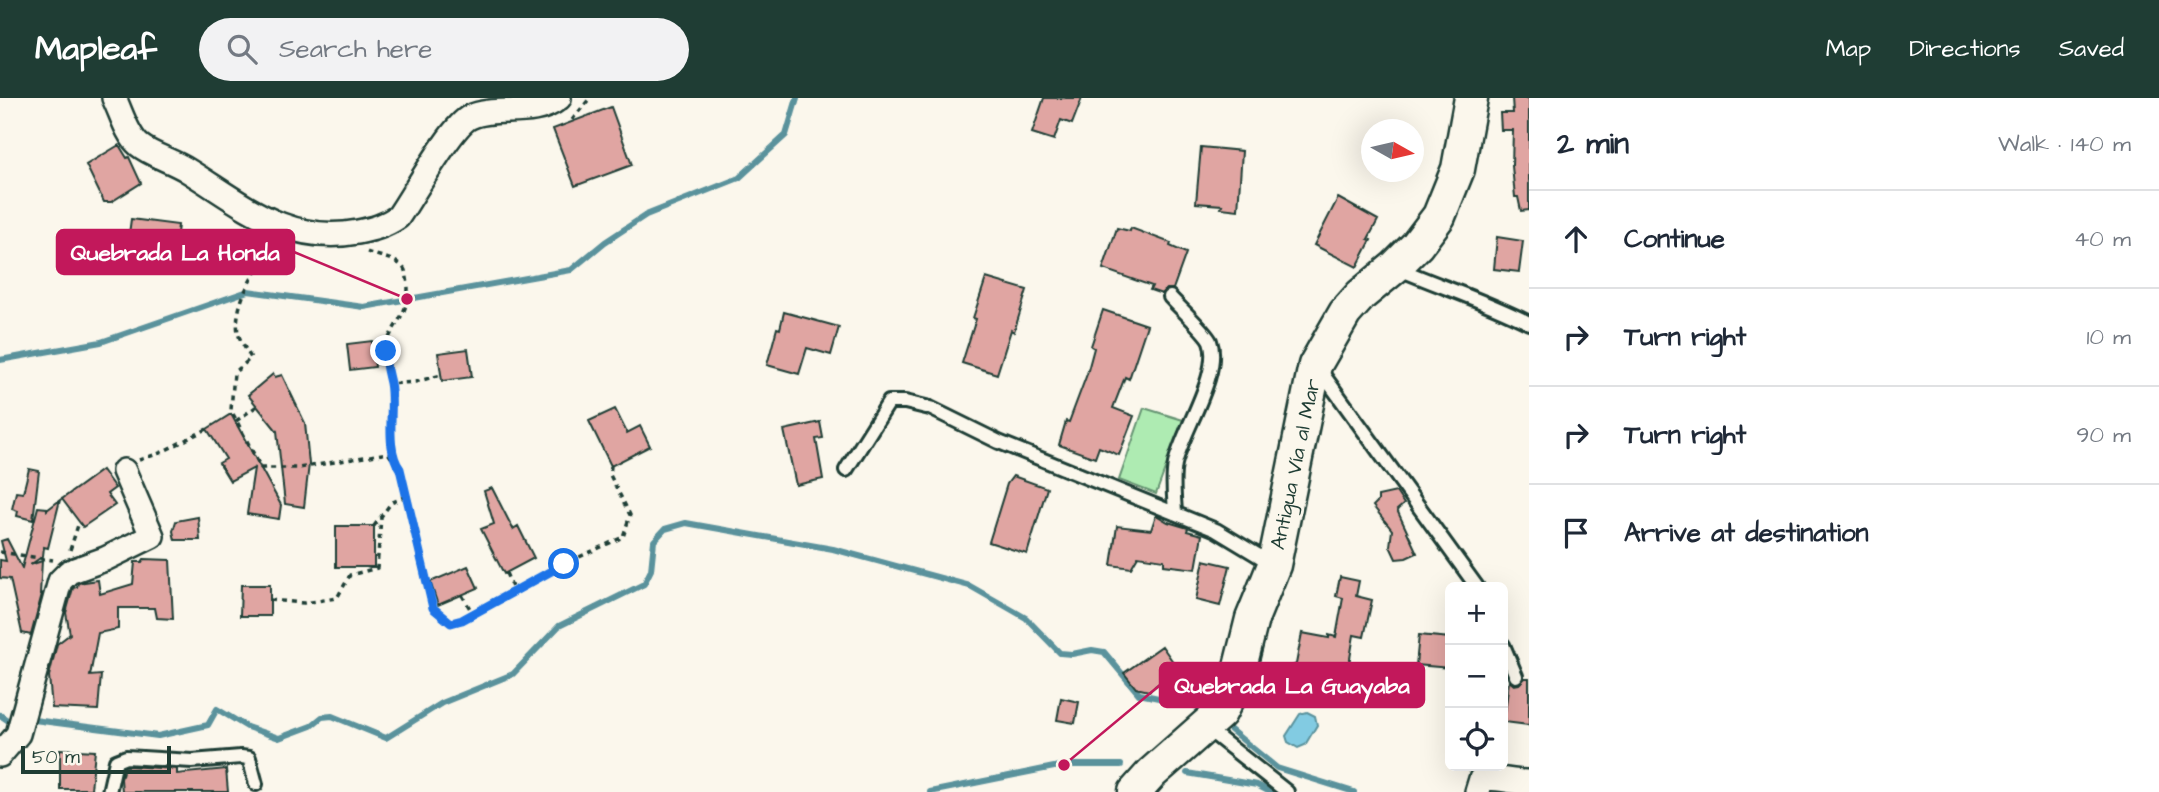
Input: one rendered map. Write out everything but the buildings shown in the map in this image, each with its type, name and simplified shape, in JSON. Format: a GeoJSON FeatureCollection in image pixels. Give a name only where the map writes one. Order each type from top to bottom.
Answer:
{"type":"FeatureCollection","features":[{"type":"Feature","properties":{"kind":"main road","name":"Antigua Vía al Mar"},"geometry":{"type":"LineString","coordinates":[[1135,792],[1152,773],[1220,713],[1237,679],[1252,619],[1274,565],[1315,365],[1345,313],[1419,243],[1439,216],[1458,169],[1471,98]]}},
{"type":"Feature","properties":{"kind":"street"},"geometry":{"type":"LineString","coordinates":[[114,98],[134,139],[141,146],[170,159],[287,229],[330,236],[386,225],[397,217],[449,138],[460,124],[472,116],[538,109],[559,98]]}},
{"type":"Feature","properties":{"kind":"street"},"geometry":{"type":"LineString","coordinates":[[0,755],[18,734],[60,582],[69,572],[106,559],[152,536],[124,471]]}},
{"type":"Feature","properties":{"kind":"street"},"geometry":{"type":"LineString","coordinates":[[1477,792],[1481,779],[1492,777],[1516,783],[1529,782]]}},
{"type":"Feature","properties":{"kind":"lane"},"geometry":{"type":"LineString","coordinates":[[1395,267],[1469,295],[1529,323]]}},
{"type":"Feature","properties":{"kind":"lane"},"geometry":{"type":"LineString","coordinates":[[1170,297],[1210,341],[1211,368],[1204,393],[1184,435],[1174,466],[1175,512]]}},
{"type":"Feature","properties":{"kind":"lane"},"geometry":{"type":"LineString","coordinates":[[1315,365],[1473,582]]}},
{"type":"Feature","properties":{"kind":"lane"},"geometry":{"type":"LineString","coordinates":[[846,470],[889,402],[905,402],[930,408],[999,442],[1216,530],[1274,565]]}},
{"type":"Feature","properties":{"kind":"lane"},"geometry":{"type":"LineString","coordinates":[[1508,657],[1516,676]]}},
{"type":"Feature","properties":{"kind":"lane"},"geometry":{"type":"LineString","coordinates":[[1205,727],[1287,792]]}},
{"type":"Feature","properties":{"kind":"lane"},"geometry":{"type":"LineString","coordinates":[[110,792],[116,761],[126,757],[192,761],[249,758],[256,784]]}},
{"type":"Feature","properties":{"kind":"path"},"geometry":{"type":"LineString","coordinates":[[572,120],[590,98]]}},
{"type":"Feature","properties":{"kind":"path"},"geometry":{"type":"LineString","coordinates":[[287,229],[256,269],[241,304],[238,333],[251,358],[234,373],[231,410],[261,468],[299,468],[388,453],[400,469],[433,608],[451,623],[473,614],[564,564],[623,537],[630,515],[610,475],[611,466]]}},
{"type":"Feature","properties":{"kind":"path"},"geometry":{"type":"LineString","coordinates":[[330,236],[392,261],[403,267],[407,278],[407,304],[392,331],[386,351],[385,368],[390,384],[390,417],[395,462]]}},
{"type":"Feature","properties":{"kind":"path"},"geometry":{"type":"LineString","coordinates":[[390,384],[415,382],[441,375]]}},
{"type":"Feature","properties":{"kind":"path"},"geometry":{"type":"LineString","coordinates":[[236,421],[257,406]]}},
{"type":"Feature","properties":{"kind":"path"},"geometry":{"type":"LineString","coordinates":[[124,471],[143,458],[160,453],[207,429]]}},
{"type":"Feature","properties":{"kind":"path"},"geometry":{"type":"LineString","coordinates":[[374,526],[391,503],[406,496]]}},
{"type":"Feature","properties":{"kind":"path"},"geometry":{"type":"LineString","coordinates":[[270,600],[304,603],[337,598],[350,575],[377,569],[381,517]]}},
{"type":"Feature","properties":{"kind":"path"},"geometry":{"type":"LineString","coordinates":[[0,552],[58,560]]}},
{"type":"Feature","properties":{"kind":"path"},"geometry":{"type":"LineString","coordinates":[[506,573],[514,592]]}},
{"type":"Feature","properties":{"kind":"path"},"geometry":{"type":"LineString","coordinates":[[462,595],[473,614]]}},
{"type":"Feature","properties":{"kind":"green space"},"geometry":{"type":"Polygon","coordinates":[[[1144,408],[1183,420],[1156,494],[1119,480],[1144,408]]]}},
{"type":"Feature","properties":{"kind":"water"},"geometry":{"type":"Polygon","coordinates":[[[1307,712],[1315,716],[1317,725],[1305,745],[1298,748],[1288,742],[1286,736],[1300,714],[1307,712]]]}},
{"type":"Feature","properties":{"kind":"waterway"},"geometry":{"type":"LineString","coordinates":[[0,360],[101,342],[248,291],[364,307],[571,270],[605,242],[646,215],[739,178],[786,135],[797,98]]}},
{"type":"Feature","properties":{"kind":"waterway"},"geometry":{"type":"LineString","coordinates":[[27,722],[34,720],[158,736],[208,725],[217,709],[247,727],[279,738],[311,726],[322,717],[332,716],[386,738],[442,703],[513,674],[559,626],[644,584],[651,570],[654,541],[665,529],[686,523],[833,549],[970,586],[1026,618],[1060,653],[1072,654],[1092,650],[1104,652],[1139,694],[1203,707]]}},
{"type":"Feature","properties":{"kind":"waterway"},"geometry":{"type":"LineString","coordinates":[[0,715],[16,724]]}},
{"type":"Feature","properties":{"kind":"waterway"},"geometry":{"type":"LineString","coordinates":[[1227,727],[1277,768],[1354,792]]}},
{"type":"Feature","properties":{"kind":"waterway"},"geometry":{"type":"LineString","coordinates":[[930,792],[1064,765],[1121,765]]}},
{"type":"Feature","properties":{"kind":"waterway"},"geometry":{"type":"LineString","coordinates":[[1187,773],[1257,785],[1270,792]]}},
{"type":"Feature","properties":{"kind":"place","name":"Quebrada La Honda"},"geometry":{"type":"Point","coordinates":[407,299]}},
{"type":"Feature","properties":{"kind":"place","name":"Quebrada La Guayaba"},"geometry":{"type":"Point","coordinates":[1064,765]}},
{"type":"Feature","properties":{"kind":"route"},"geometry":{"type":"LineString","coordinates":[[386,351],[385,368],[390,384],[390,417],[395,462],[400,469],[433,608],[451,623],[462,620],[564,564]]}}]}
